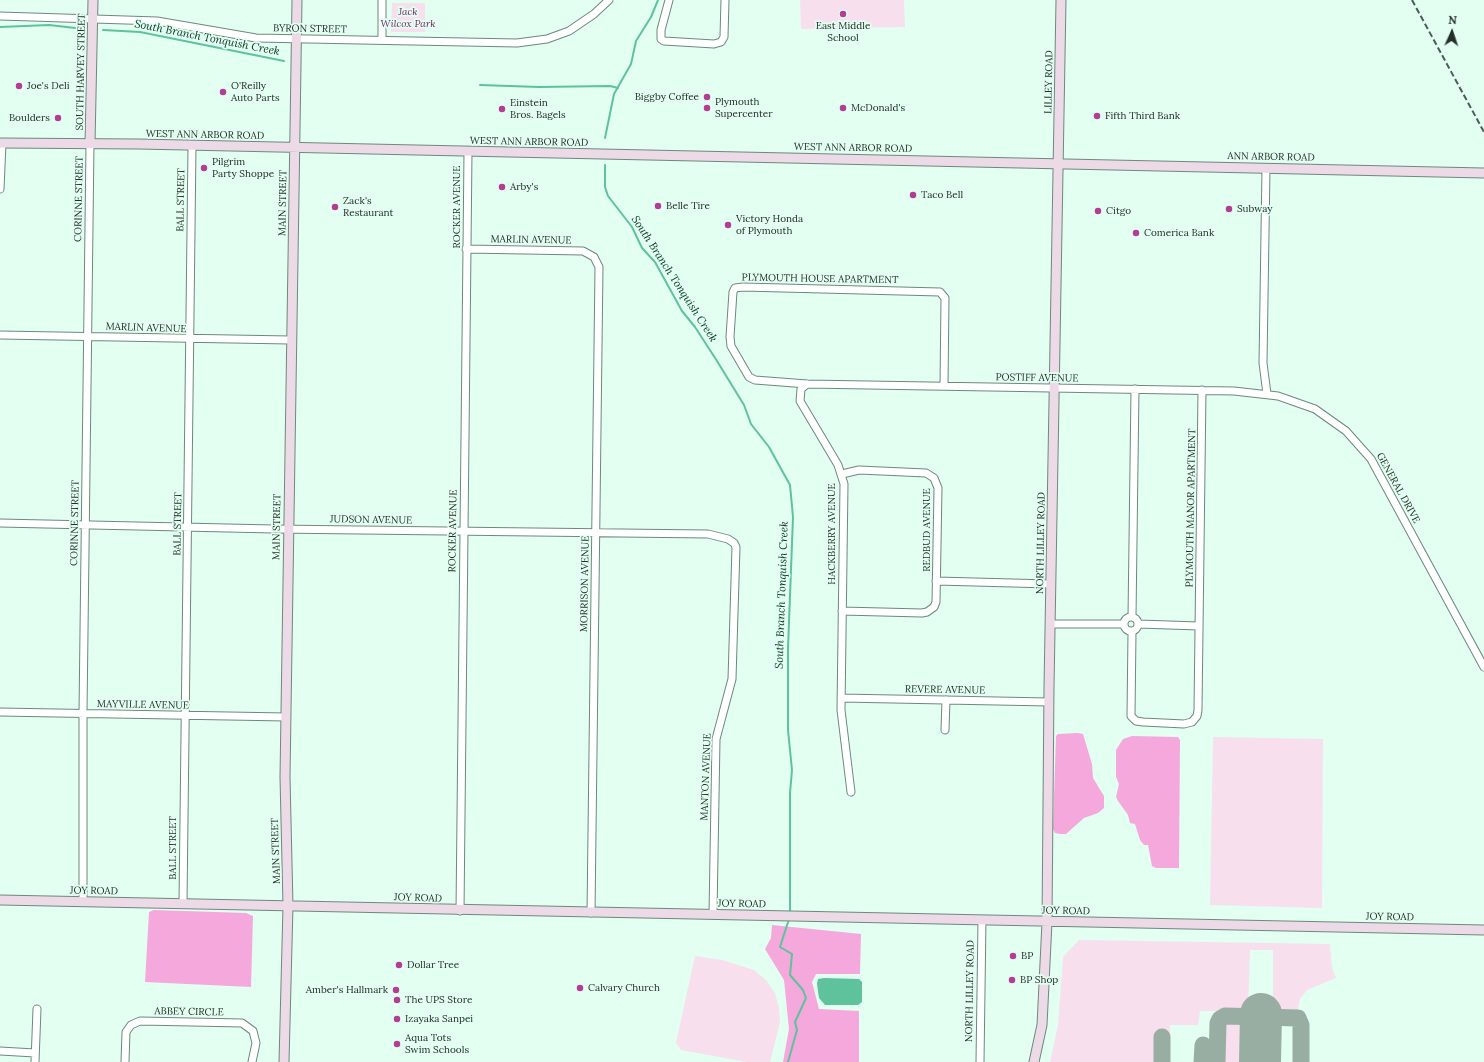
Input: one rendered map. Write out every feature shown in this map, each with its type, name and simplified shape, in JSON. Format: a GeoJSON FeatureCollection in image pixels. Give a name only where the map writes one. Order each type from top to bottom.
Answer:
{"type":"FeatureCollection","features":[{"type":"Feature","properties":{"kind":"street","name":"SOUTH HARVEY STREET"},"geometry":{"type":"LineString","coordinates":[[90,144],[93,0]]}},
{"type":"Feature","properties":{"kind":"street","name":"MAIN STREET"},"geometry":{"type":"LineString","coordinates":[[284,1062],[288,906],[285,777],[290,340],[297,0]]}},
{"type":"Feature","properties":{"kind":"street"},"geometry":{"type":"LineString","coordinates":[[382,0],[382,40]]}},
{"type":"Feature","properties":{"kind":"street","name":"BYRON STREET"},"geometry":{"type":"LineString","coordinates":[[0,16],[157,21],[244,36],[296,39],[517,43],[535,42],[569,31],[594,14],[609,0]]}},
{"type":"Feature","properties":{"kind":"street"},"geometry":{"type":"LineString","coordinates":[[669,0],[660,30],[661,38],[664,41],[714,44],[721,42],[724,37],[725,0]]}},
{"type":"Feature","properties":{"kind":"street","name":"LILLEY ROAD"},"geometry":{"type":"LineString","coordinates":[[1058,164],[1061,0]]}},
{"type":"Feature","properties":{"kind":"street"},"geometry":{"type":"LineString","coordinates":[[0,189],[1,143]]}},
{"type":"Feature","properties":{"kind":"street","name":"WEST ANN ARBOR ROAD"},"geometry":{"type":"LineString","coordinates":[[1,143],[1058,164]]}},
{"type":"Feature","properties":{"kind":"street","name":"CORINNE STREET"},"geometry":{"type":"LineString","coordinates":[[83,902],[83,713],[90,144]]}},
{"type":"Feature","properties":{"kind":"street","name":"BALL STREET"},"geometry":{"type":"LineString","coordinates":[[183,903],[184,716],[188,527],[192,146]]}},
{"type":"Feature","properties":{"kind":"street","name":"ROCKER AVENUE"},"geometry":{"type":"LineString","coordinates":[[460,911],[462,531],[468,152]]}},
{"type":"Feature","properties":{"kind":"street","name":"ANN ARBOR ROAD"},"geometry":{"type":"LineString","coordinates":[[1058,164],[1484,173]]}},
{"type":"Feature","properties":{"kind":"street","name":"NORTH LILLEY ROAD"},"geometry":{"type":"LineString","coordinates":[[1047,922],[1050,624],[1058,164]]}},
{"type":"Feature","properties":{"kind":"street"},"geometry":{"type":"LineString","coordinates":[[1266,168],[1263,363],[1267,394]]}},
{"type":"Feature","properties":{"kind":"street","name":"MARLIN AVENUE"},"geometry":{"type":"LineString","coordinates":[[466,249],[583,251],[594,257]]}},
{"type":"Feature","properties":{"kind":"street","name":"MORRISON AVENUE"},"geometry":{"type":"LineString","coordinates":[[591,913],[599,272],[598,264],[594,257]]}},
{"type":"Feature","properties":{"kind":"street","name":"PLYMOUTH HOUSE APARTMENT"},"geometry":{"type":"LineString","coordinates":[[807,384],[755,380],[749,377],[730,342],[732,296],[735,288],[751,287],[940,292],[944,298],[945,306],[944,386]]}},
{"type":"Feature","properties":{"kind":"street","name":"MARLIN AVENUE"},"geometry":{"type":"LineString","coordinates":[[0,336],[189,340],[290,340]]}},
{"type":"Feature","properties":{"kind":"street","name":"POSTIFF AVENUE"},"geometry":{"type":"LineString","coordinates":[[807,384],[1202,390],[1267,394]]}},
{"type":"Feature","properties":{"kind":"street","name":"HACKBERRY AVENUE"},"geometry":{"type":"LineString","coordinates":[[807,384],[801,389],[800,401],[842,474],[844,484],[841,721],[851,792]]}},
{"type":"Feature","properties":{"kind":"street"},"geometry":{"type":"LineString","coordinates":[[1132,617],[1135,389]]}},
{"type":"Feature","properties":{"kind":"street","name":"PLYMOUTH MANOR APARTMENT"},"geometry":{"type":"LineString","coordinates":[[1132,632],[1131,716],[1136,721],[1143,722],[1184,724],[1195,720],[1198,710],[1202,390]]}},
{"type":"Feature","properties":{"kind":"street","name":"GENERAL DRIVE"},"geometry":{"type":"LineString","coordinates":[[1267,394],[1292,400],[1326,416],[1346,431],[1367,454],[1379,473],[1484,667]]}},
{"type":"Feature","properties":{"kind":"street","name":"REDBUD AVENUE"},"geometry":{"type":"LineString","coordinates":[[842,474],[859,470],[912,472],[926,473],[934,478],[938,488],[936,581]]}},
{"type":"Feature","properties":{"kind":"street","name":"JUDSON AVENUE"},"geometry":{"type":"LineString","coordinates":[[0,523],[718,535],[728,538],[736,547]]}},
{"type":"Feature","properties":{"kind":"street","name":"MANTON AVENUE"},"geometry":{"type":"LineString","coordinates":[[713,914],[716,739],[732,678],[736,547]]}},
{"type":"Feature","properties":{"kind":"street"},"geometry":{"type":"LineString","coordinates":[[842,611],[927,612],[936,602],[936,581],[1051,584]]}},
{"type":"Feature","properties":{"kind":"street"},"geometry":{"type":"LineString","coordinates":[[1124,624],[1126,620],[1132,617]]}},
{"type":"Feature","properties":{"kind":"street"},"geometry":{"type":"LineString","coordinates":[[1132,617],[1137,620],[1139,624]]}},
{"type":"Feature","properties":{"kind":"street"},"geometry":{"type":"LineString","coordinates":[[1050,624],[1124,624]]}},
{"type":"Feature","properties":{"kind":"street"},"geometry":{"type":"LineString","coordinates":[[1124,624],[1125,628],[1132,632],[1136,630],[1139,624]]}},
{"type":"Feature","properties":{"kind":"street"},"geometry":{"type":"LineString","coordinates":[[1139,624],[1199,626]]}},
{"type":"Feature","properties":{"kind":"street","name":"REVERE AVENUE"},"geometry":{"type":"LineString","coordinates":[[841,698],[1049,702]]}},
{"type":"Feature","properties":{"kind":"street"},"geometry":{"type":"LineString","coordinates":[[945,730],[946,700]]}},
{"type":"Feature","properties":{"kind":"street","name":"MAYVILLE AVENUE"},"geometry":{"type":"LineString","coordinates":[[0,712],[286,717]]}},
{"type":"Feature","properties":{"kind":"street","name":"JOY ROAD"},"geometry":{"type":"LineString","coordinates":[[0,900],[183,903],[460,911],[713,914],[1484,930]]}},
{"type":"Feature","properties":{"kind":"street","name":"NORTH LILLEY ROAD"},"geometry":{"type":"LineString","coordinates":[[980,1062],[982,920]]}},
{"type":"Feature","properties":{"kind":"street"},"geometry":{"type":"LineString","coordinates":[[1034,1062],[1042,1025],[1047,922]]}},
{"type":"Feature","properties":{"kind":"street"},"geometry":{"type":"LineString","coordinates":[[35,1062],[37,1009]]}},
{"type":"Feature","properties":{"kind":"street","name":"ABBEY CIRCLE"},"geometry":{"type":"LineString","coordinates":[[125,1062],[126,1032],[131,1025],[140,1021],[242,1023],[253,1031],[256,1043],[252,1062]]}},
{"type":"Feature","properties":{"kind":"street"},"geometry":{"type":"LineString","coordinates":[[0,1051],[35,1053]]}},
{"type":"Feature","properties":{"kind":"green space"},"geometry":{"type":"Polygon","coordinates":[[[800,0],[904,0],[905,27],[801,29],[800,0]]]}},
{"type":"Feature","properties":{"kind":"green space","name":"Jack Wilcox Park"},"geometry":{"type":"Polygon","coordinates":[[[392,3],[425,3],[425,32],[391,32],[392,3]]]}},
{"type":"Feature","properties":{"kind":"green space"},"geometry":{"type":"Polygon","coordinates":[[[1213,737],[1323,739],[1322,908],[1210,905],[1213,737]]]}},
{"type":"Feature","properties":{"kind":"green space"},"geometry":{"type":"Polygon","coordinates":[[[1079,940],[1330,944],[1332,968],[1336,978],[1307,990],[1300,999],[1297,1013],[1273,1012],[1273,950],[1250,950],[1248,1011],[1200,1011],[1198,1025],[1170,1025],[1170,1035],[1159,1035],[1158,1062],[1050,1062],[1058,1025],[1063,957],[1079,940]]]}},
{"type":"Feature","properties":{"kind":"green space"},"geometry":{"type":"Polygon","coordinates":[[[695,956],[722,960],[754,970],[766,980],[775,993],[779,1008],[780,1022],[770,1062],[747,1062],[681,1050],[676,1043],[695,956]]]}},
{"type":"Feature","properties":{"kind":"green space"},"geometry":{"type":"Polygon","coordinates":[[[1236,1022],[1244,1023],[1248,1029],[1248,1062],[1222,1062],[1223,1028],[1225,1024],[1236,1022]]]}},
{"type":"Feature","properties":{"kind":"shaded area"},"geometry":{"type":"Polygon","coordinates":[[[1058,734],[1083,734],[1092,764],[1093,778],[1104,796],[1104,808],[1098,813],[1084,818],[1066,834],[1055,833],[1053,829],[1056,736],[1058,734]]]}},
{"type":"Feature","properties":{"kind":"shaded area"},"geometry":{"type":"Polygon","coordinates":[[[1132,736],[1178,737],[1180,740],[1179,868],[1156,868],[1152,866],[1148,845],[1144,845],[1140,840],[1135,824],[1130,823],[1128,815],[1116,797],[1119,784],[1116,777],[1116,750],[1123,739],[1132,736]]]}},
{"type":"Feature","properties":{"kind":"shaded area"},"geometry":{"type":"Polygon","coordinates":[[[154,910],[246,913],[253,916],[251,987],[145,982],[149,912],[154,910]]]}},
{"type":"Feature","properties":{"kind":"shaded area"},"geometry":{"type":"Polygon","coordinates":[[[772,925],[861,934],[860,974],[816,974],[812,982],[819,1009],[859,1011],[859,1062],[783,1062],[789,1029],[784,980],[765,949],[771,938],[772,925]]]}},
{"type":"Feature","properties":{"kind":"shaded area"},"geometry":{"type":"Polygon","coordinates":[[[818,979],[859,979],[862,982],[862,1002],[858,1005],[825,1005],[819,998],[817,984],[818,979]]]}},
{"type":"Feature","properties":{"kind":"waterway"},"geometry":{"type":"LineString","coordinates":[[605,138],[614,94],[631,64],[636,41],[651,17],[658,0]]}},
{"type":"Feature","properties":{"kind":"waterway","name":"South Branch Tonquish Creek"},"geometry":{"type":"LineString","coordinates":[[0,27],[49,25],[84,29]]}},
{"type":"Feature","properties":{"kind":"waterway","name":"South Branch Tonquish Creek"},"geometry":{"type":"LineString","coordinates":[[103,30],[140,32],[284,61]]}},
{"type":"Feature","properties":{"kind":"waterway","name":"South Branch Tonquish Creek"},"geometry":{"type":"LineString","coordinates":[[480,85],[539,87],[610,86],[618,88]]}},
{"type":"Feature","properties":{"kind":"waterway","name":"South Branch Tonquish Creek"},"geometry":{"type":"LineString","coordinates":[[605,165],[605,187],[608,196],[632,227],[642,248],[655,262],[682,311],[695,327],[717,361],[744,405],[751,424],[769,447],[790,485],[793,517],[788,648],[788,730],[792,770],[790,793],[790,912]]}},
{"type":"Feature","properties":{"kind":"waterway","name":"South Branch Tonquish Creek"},"geometry":{"type":"LineString","coordinates":[[788,1062],[797,1030],[795,1022],[806,998],[803,990],[790,975],[792,954],[780,947],[789,919]]}},
{"type":"Feature","properties":{"kind":"taxiway"},"geometry":{"type":"LineString","coordinates":[[1217,1062],[1218,1023],[1220,1019],[1225,1016],[1298,1018],[1301,1025],[1301,1062]]}},
{"type":"Feature","properties":{"kind":"taxiway"},"geometry":{"type":"LineString","coordinates":[[1162,1037],[1162,1062]]}},
{"type":"Feature","properties":{"kind":"taxiway"},"geometry":{"type":"LineString","coordinates":[[1202,1062],[1203,1045]]}},
{"type":"Feature","properties":{"kind":"runway"},"geometry":{"type":"LineString","coordinates":[[1260,1062],[1261,1014]]}},
{"type":"Feature","properties":{"kind":"railway"},"geometry":{"type":"LineString","coordinates":[[1412,0],[1484,132]]}},
{"type":"Feature","properties":{"kind":"place","name":"East Middle School"},"geometry":{"type":"Point","coordinates":[843,14]}},
{"type":"Feature","properties":{"kind":"place","name":"Joe's Deli"},"geometry":{"type":"Point","coordinates":[19,86]}},
{"type":"Feature","properties":{"kind":"place","name":"O'Reilly Auto Parts"},"geometry":{"type":"Point","coordinates":[223,92]}},
{"type":"Feature","properties":{"kind":"place","name":"Biggby Coffee"},"geometry":{"type":"Point","coordinates":[707,97]}},
{"type":"Feature","properties":{"kind":"place","name":"Plymouth Supercenter"},"geometry":{"type":"Point","coordinates":[707,108]}},
{"type":"Feature","properties":{"kind":"place","name":"McDonald's"},"geometry":{"type":"Point","coordinates":[843,108]}},
{"type":"Feature","properties":{"kind":"place","name":"Einstein Bros. Bagels"},"geometry":{"type":"Point","coordinates":[502,109]}},
{"type":"Feature","properties":{"kind":"place","name":"Fifth Third Bank"},"geometry":{"type":"Point","coordinates":[1097,116]}},
{"type":"Feature","properties":{"kind":"place","name":"Boulders"},"geometry":{"type":"Point","coordinates":[58,118]}},
{"type":"Feature","properties":{"kind":"place","name":"Pilgrim Party Shoppe"},"geometry":{"type":"Point","coordinates":[204,168]}},
{"type":"Feature","properties":{"kind":"place","name":"Arby's"},"geometry":{"type":"Point","coordinates":[502,187]}},
{"type":"Feature","properties":{"kind":"place","name":"Taco Bell"},"geometry":{"type":"Point","coordinates":[913,195]}},
{"type":"Feature","properties":{"kind":"place","name":"Belle Tire"},"geometry":{"type":"Point","coordinates":[658,206]}},
{"type":"Feature","properties":{"kind":"place","name":"Zack's Restaurant"},"geometry":{"type":"Point","coordinates":[335,207]}},
{"type":"Feature","properties":{"kind":"place","name":"Subway"},"geometry":{"type":"Point","coordinates":[1229,209]}},
{"type":"Feature","properties":{"kind":"place","name":"Citgo"},"geometry":{"type":"Point","coordinates":[1098,211]}},
{"type":"Feature","properties":{"kind":"place","name":"Victory Honda of Plymouth"},"geometry":{"type":"Point","coordinates":[728,225]}},
{"type":"Feature","properties":{"kind":"place","name":"Comerica Bank"},"geometry":{"type":"Point","coordinates":[1136,233]}},
{"type":"Feature","properties":{"kind":"place","name":"BP"},"geometry":{"type":"Point","coordinates":[1013,956]}},
{"type":"Feature","properties":{"kind":"place","name":"Dollar Tree"},"geometry":{"type":"Point","coordinates":[399,965]}},
{"type":"Feature","properties":{"kind":"place","name":"BP Shop"},"geometry":{"type":"Point","coordinates":[1012,980]}},
{"type":"Feature","properties":{"kind":"place","name":"Calvary Church"},"geometry":{"type":"Point","coordinates":[580,988]}},
{"type":"Feature","properties":{"kind":"place","name":"Amber's Hallmark"},"geometry":{"type":"Point","coordinates":[396,990]}},
{"type":"Feature","properties":{"kind":"place","name":"The UPS Store"},"geometry":{"type":"Point","coordinates":[397,1000]}},
{"type":"Feature","properties":{"kind":"place","name":"Izayaka Sanpei"},"geometry":{"type":"Point","coordinates":[397,1019]}},
{"type":"Feature","properties":{"kind":"place","name":"Aqua Tots Swim Schools"},"geometry":{"type":"Point","coordinates":[397,1044]}}]}
